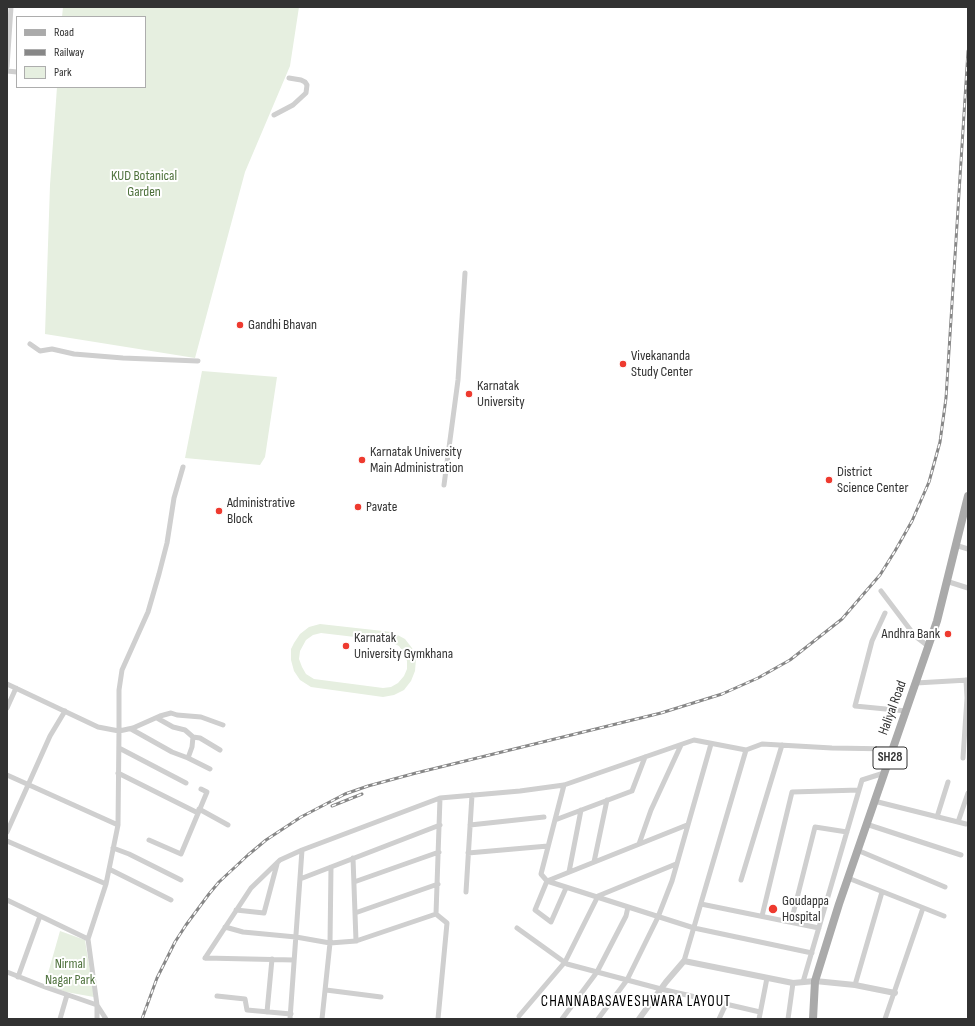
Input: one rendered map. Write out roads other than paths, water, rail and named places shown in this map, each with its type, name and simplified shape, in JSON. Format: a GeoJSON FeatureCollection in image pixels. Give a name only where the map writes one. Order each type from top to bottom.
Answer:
{"type":"FeatureCollection","features":[{"type":"Feature","properties":{"kind":"main road","name":"Haliyal Road"},"geometry":{"type":"LineString","coordinates":[[813,1019],[815,981],[866,824],[916,683],[936,621],[968,496]]}},
{"type":"Feature","properties":{"kind":"street"},"geometry":{"type":"LineString","coordinates":[[7,67],[11,7]]}},
{"type":"Feature","properties":{"kind":"street"},"geometry":{"type":"LineString","coordinates":[[274,115],[293,105],[306,93],[307,85],[305,82],[289,78]]}},
{"type":"Feature","properties":{"kind":"street"},"geometry":{"type":"LineString","coordinates":[[444,485],[458,380],[465,273]]}},
{"type":"Feature","properties":{"kind":"street"},"geometry":{"type":"LineString","coordinates":[[30,344],[40,351],[52,349],[74,354],[123,358],[198,361]]}},
{"type":"Feature","properties":{"kind":"street"},"geometry":{"type":"LineString","coordinates":[[97,1019],[97,1005],[88,938],[106,884],[118,825],[119,690],[122,670],[148,612],[159,574],[174,498],[183,467]]}},
{"type":"Feature","properties":{"kind":"street"},"geometry":{"type":"LineString","coordinates":[[955,545],[968,549]]}},
{"type":"Feature","properties":{"kind":"street"},"geometry":{"type":"LineString","coordinates":[[946,581],[968,588]]}},
{"type":"Feature","properties":{"kind":"street"},"geometry":{"type":"LineString","coordinates":[[881,591],[915,636],[928,646]]}},
{"type":"Feature","properties":{"kind":"street"},"geometry":{"type":"LineString","coordinates":[[885,613],[872,641],[855,706],[906,711]]}},
{"type":"Feature","properties":{"kind":"street"},"geometry":{"type":"LineString","coordinates":[[916,683],[967,680],[967,704],[963,758]]}},
{"type":"Feature","properties":{"kind":"street"},"geometry":{"type":"LineString","coordinates":[[7,684],[98,727],[119,731],[131,729],[171,713],[201,717],[224,725]]}},
{"type":"Feature","properties":{"kind":"street"},"geometry":{"type":"LineString","coordinates":[[7,708],[16,688]]}},
{"type":"Feature","properties":{"kind":"street"},"geometry":{"type":"LineString","coordinates":[[7,832],[50,736],[65,711]]}},
{"type":"Feature","properties":{"kind":"street"},"geometry":{"type":"LineString","coordinates":[[157,718],[173,727],[185,730],[193,737],[200,738],[220,750]]}},
{"type":"Feature","properties":{"kind":"street"},"geometry":{"type":"LineString","coordinates":[[131,729],[172,752],[188,758],[210,770]]}},
{"type":"Feature","properties":{"kind":"street"},"geometry":{"type":"LineString","coordinates":[[188,758],[192,747],[193,737]]}},
{"type":"Feature","properties":{"kind":"street"},"geometry":{"type":"LineString","coordinates":[[294,960],[205,958],[251,888],[280,860],[302,850],[440,798],[520,791],[564,785],[694,740],[746,750],[762,744],[832,748],[892,749]]}},
{"type":"Feature","properties":{"kind":"street"},"geometry":{"type":"LineString","coordinates":[[598,1019],[627,980],[658,917],[672,881],[711,744]]}},
{"type":"Feature","properties":{"kind":"street"},"geometry":{"type":"LineString","coordinates":[[639,844],[651,810],[681,745]]}},
{"type":"Feature","properties":{"kind":"street"},"geometry":{"type":"LineString","coordinates":[[741,880],[782,745]]}},
{"type":"Feature","properties":{"kind":"street"},"geometry":{"type":"LineString","coordinates":[[119,748],[186,783]]}},
{"type":"Feature","properties":{"kind":"street"},"geometry":{"type":"LineString","coordinates":[[639,1019],[684,961],[746,750]]}},
{"type":"Feature","properties":{"kind":"street"},"geometry":{"type":"LineString","coordinates":[[555,820],[632,791],[645,757]]}},
{"type":"Feature","properties":{"kind":"street"},"geometry":{"type":"LineString","coordinates":[[118,773],[228,825]]}},
{"type":"Feature","properties":{"kind":"street"},"geometry":{"type":"LineString","coordinates":[[803,982],[862,780],[884,773]]}},
{"type":"Feature","properties":{"kind":"street"},"geometry":{"type":"LineString","coordinates":[[7,775],[118,825]]}},
{"type":"Feature","properties":{"kind":"street"},"geometry":{"type":"LineString","coordinates":[[937,816],[948,782]]}},
{"type":"Feature","properties":{"kind":"street"},"geometry":{"type":"LineString","coordinates":[[564,785],[541,874],[547,881],[566,888],[598,896],[694,928],[812,953]]}},
{"type":"Feature","properties":{"kind":"street"},"geometry":{"type":"LineString","coordinates":[[149,840],[181,854],[207,792],[201,789]]}},
{"type":"Feature","properties":{"kind":"street"},"geometry":{"type":"LineString","coordinates":[[762,916],[792,792],[859,790]]}},
{"type":"Feature","properties":{"kind":"street"},"geometry":{"type":"LineString","coordinates":[[958,822],[968,793]]}},
{"type":"Feature","properties":{"kind":"street"},"geometry":{"type":"LineString","coordinates":[[466,892],[472,795]]}},
{"type":"Feature","properties":{"kind":"street"},"geometry":{"type":"LineString","coordinates":[[436,914],[440,798]]}},
{"type":"Feature","properties":{"kind":"street"},"geometry":{"type":"LineString","coordinates":[[594,862],[607,800]]}},
{"type":"Feature","properties":{"kind":"street"},"geometry":{"type":"LineString","coordinates":[[874,801],[966,824]]}},
{"type":"Feature","properties":{"kind":"street"},"geometry":{"type":"LineString","coordinates":[[569,872],[582,810]]}},
{"type":"Feature","properties":{"kind":"street"},"geometry":{"type":"LineString","coordinates":[[470,825],[544,817]]}},
{"type":"Feature","properties":{"kind":"street"},"geometry":{"type":"LineString","coordinates":[[866,824],[961,855]]}},
{"type":"Feature","properties":{"kind":"street"},"geometry":{"type":"LineString","coordinates":[[300,879],[440,825]]}},
{"type":"Feature","properties":{"kind":"street"},"geometry":{"type":"LineString","coordinates":[[566,888],[551,922],[535,910],[547,881],[687,825]]}},
{"type":"Feature","properties":{"kind":"street"},"geometry":{"type":"LineString","coordinates":[[791,922],[815,827],[847,832]]}},
{"type":"Feature","properties":{"kind":"street"},"geometry":{"type":"LineString","coordinates":[[7,840],[106,884]]}},
{"type":"Feature","properties":{"kind":"street"},"geometry":{"type":"LineString","coordinates":[[468,853],[548,846]]}},
{"type":"Feature","properties":{"kind":"street"},"geometry":{"type":"LineString","coordinates":[[113,848],[129,854],[181,880]]}},
{"type":"Feature","properties":{"kind":"street"},"geometry":{"type":"LineString","coordinates":[[217,996],[245,999],[247,1010],[290,1016],[302,850]]}},
{"type":"Feature","properties":{"kind":"street"},"geometry":{"type":"LineString","coordinates":[[858,850],[945,887]]}},
{"type":"Feature","properties":{"kind":"street"},"geometry":{"type":"LineString","coordinates":[[354,882],[439,852]]}},
{"type":"Feature","properties":{"kind":"street"},"geometry":{"type":"LineString","coordinates":[[353,858],[356,941]]}},
{"type":"Feature","properties":{"kind":"street"},"geometry":{"type":"LineString","coordinates":[[236,910],[264,913],[277,864]]}},
{"type":"Feature","properties":{"kind":"street"},"geometry":{"type":"LineString","coordinates":[[519,1016],[565,962],[598,896],[676,864]]}},
{"type":"Feature","properties":{"kind":"street"},"geometry":{"type":"LineString","coordinates":[[323,1019],[330,943],[331,867]]}},
{"type":"Feature","properties":{"kind":"street"},"geometry":{"type":"LineString","coordinates":[[109,869],[171,900]]}},
{"type":"Feature","properties":{"kind":"street"},"geometry":{"type":"LineString","coordinates":[[848,878],[944,916]]}},
{"type":"Feature","properties":{"kind":"street"},"geometry":{"type":"LineString","coordinates":[[355,913],[438,884]]}},
{"type":"Feature","properties":{"kind":"street"},"geometry":{"type":"LineString","coordinates":[[855,984],[882,892]]}},
{"type":"Feature","properties":{"kind":"street"},"geometry":{"type":"LineString","coordinates":[[7,900],[88,938]]}},
{"type":"Feature","properties":{"kind":"street"},"geometry":{"type":"LineString","coordinates":[[701,904],[819,928]]}},
{"type":"Feature","properties":{"kind":"street"},"geometry":{"type":"LineString","coordinates":[[562,1019],[596,972],[620,928],[628,907]]}},
{"type":"Feature","properties":{"kind":"street"},"geometry":{"type":"LineString","coordinates":[[885,1019],[924,908]]}},
{"type":"Feature","properties":{"kind":"street"},"geometry":{"type":"LineString","coordinates":[[225,927],[242,932],[296,937],[330,943],[356,941],[436,914]]}},
{"type":"Feature","properties":{"kind":"street"},"geometry":{"type":"LineString","coordinates":[[436,914],[447,923],[438,1019]]}},
{"type":"Feature","properties":{"kind":"street"},"geometry":{"type":"LineString","coordinates":[[18,976],[40,916]]}},
{"type":"Feature","properties":{"kind":"street"},"geometry":{"type":"LineString","coordinates":[[517,928],[565,962],[596,972],[661,989],[760,1012]]}},
{"type":"Feature","properties":{"kind":"street"},"geometry":{"type":"LineString","coordinates":[[267,1012],[272,959]]}},
{"type":"Feature","properties":{"kind":"street"},"geometry":{"type":"LineString","coordinates":[[684,961],[794,983],[815,981],[855,984],[895,993]]}},
{"type":"Feature","properties":{"kind":"street"},"geometry":{"type":"LineString","coordinates":[[7,972],[97,1005],[106,1019]]}},
{"type":"Feature","properties":{"kind":"street"},"geometry":{"type":"LineString","coordinates":[[759,1019],[767,978]]}},
{"type":"Feature","properties":{"kind":"street"},"geometry":{"type":"LineString","coordinates":[[788,1019],[794,983]]}},
{"type":"Feature","properties":{"kind":"street"},"geometry":{"type":"LineString","coordinates":[[326,990],[381,997]]}},
{"type":"Feature","properties":{"kind":"street"},"geometry":{"type":"LineString","coordinates":[[60,1019],[67,995]]}},
{"type":"Feature","properties":{"kind":"street"},"geometry":{"type":"LineString","coordinates":[[719,1019],[726,1004]]}},
{"type":"Feature","properties":{"kind":"railway"},"geometry":{"type":"LineString","coordinates":[[142,1019],[157,978],[175,942],[209,894],[219,882],[248,855],[266,840],[301,817],[345,794],[368,786],[661,713],[722,694],[758,678],[790,660],[842,619],[880,575],[912,521],[929,482],[940,442],[946,398],[968,51]]}},
{"type":"Feature","properties":{"kind":"railway"},"geometry":{"type":"LineString","coordinates":[[332,806],[362,794]]}},
{"type":"Feature","properties":{"kind":"place","name":"Gandhi Bhavan"},"geometry":{"type":"Point","coordinates":[240,325]}},
{"type":"Feature","properties":{"kind":"place","name":"Vivekananda Study Center"},"geometry":{"type":"Point","coordinates":[623,364]}},
{"type":"Feature","properties":{"kind":"place","name":"Karnatak University"},"geometry":{"type":"Point","coordinates":[469,394]}},
{"type":"Feature","properties":{"kind":"place","name":"Karnatak University Main Administration"},"geometry":{"type":"Point","coordinates":[362,460]}},
{"type":"Feature","properties":{"kind":"place","name":"District Science Center"},"geometry":{"type":"Point","coordinates":[829,480]}},
{"type":"Feature","properties":{"kind":"place","name":"Pavate"},"geometry":{"type":"Point","coordinates":[358,507]}},
{"type":"Feature","properties":{"kind":"place","name":"Administrative Block"},"geometry":{"type":"Point","coordinates":[219,511]}},
{"type":"Feature","properties":{"kind":"place","name":"Andhra Bank"},"geometry":{"type":"Point","coordinates":[948,634]}},
{"type":"Feature","properties":{"kind":"place","name":"Karnatak University Gymkhana"},"geometry":{"type":"Point","coordinates":[346,646]}},
{"type":"Feature","properties":{"kind":"place","name":"Goudappa Hospital"},"geometry":{"type":"Point","coordinates":[773,909]}},
{"type":"Feature","properties":{"kind":"district","name":"CHANNABASAVESHWARA LAYOUT"},"geometry":{"type":"Point","coordinates":[636,1002]}},
{"type":"Feature","properties":{"kind":"park label","name":"KUD Botanical Garden"},"geometry":{"type":"Point","coordinates":[144,184]}},
{"type":"Feature","properties":{"kind":"park label","name":"Nirmal Nagar Park"},"geometry":{"type":"Point","coordinates":[70,972]}}]}
